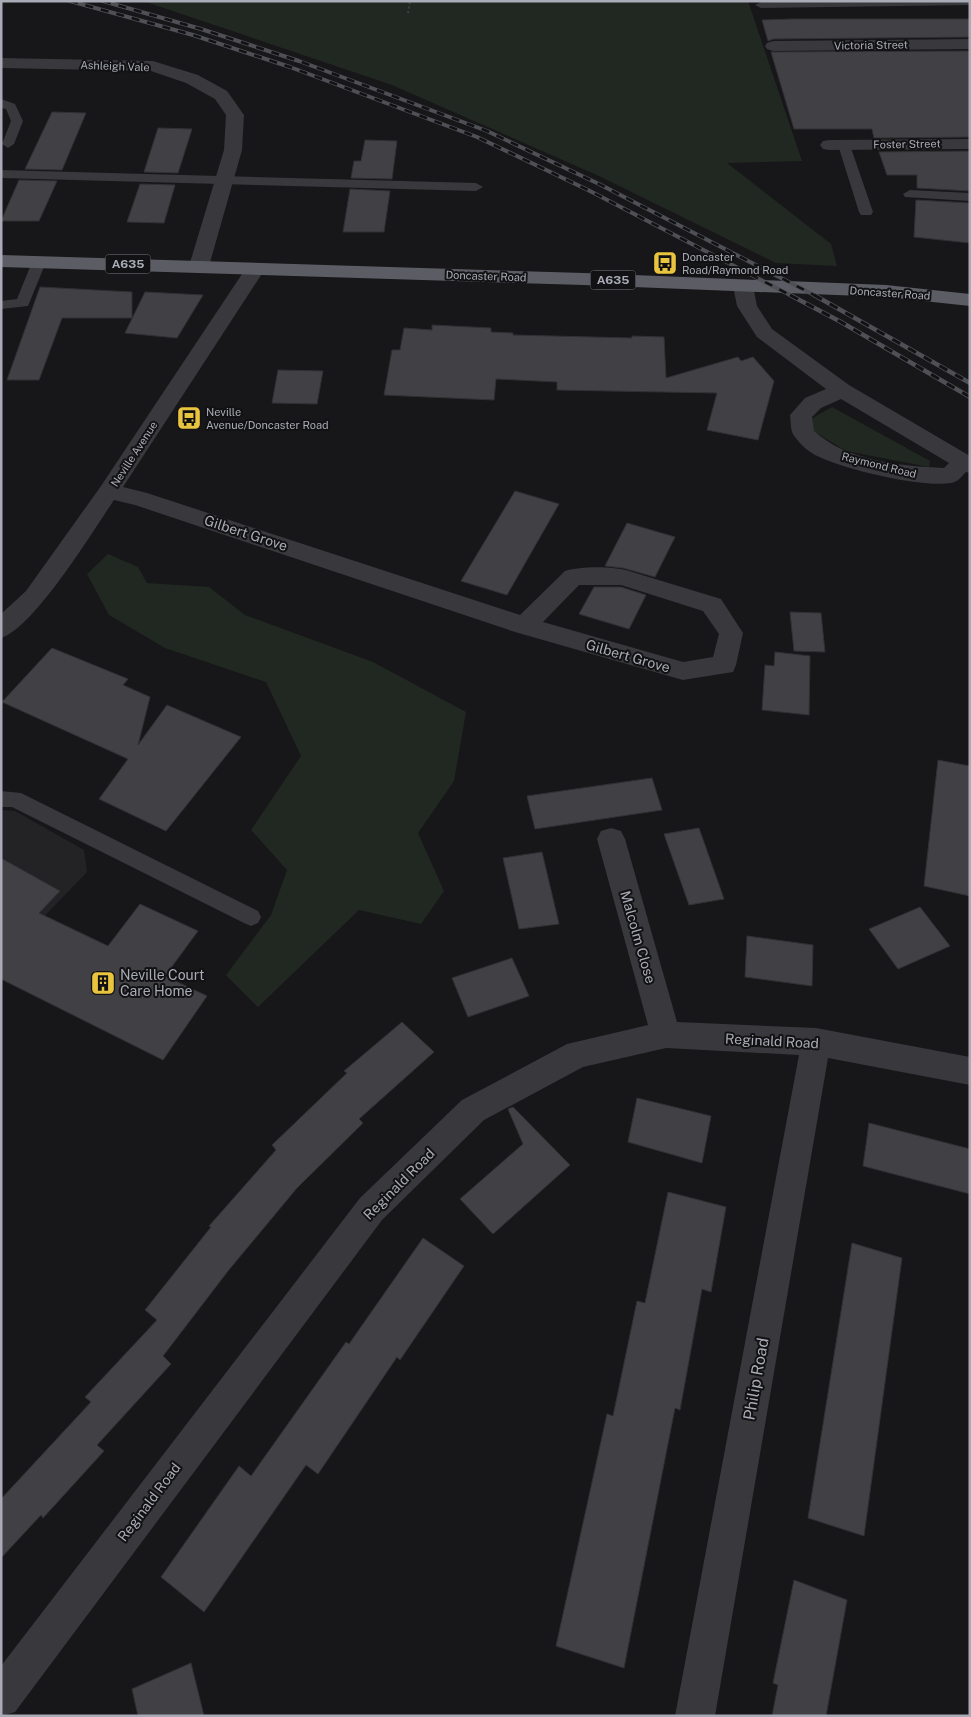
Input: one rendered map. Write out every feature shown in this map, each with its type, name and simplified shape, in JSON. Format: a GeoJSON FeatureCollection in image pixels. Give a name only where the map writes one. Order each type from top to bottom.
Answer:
{"type":"FeatureCollection","features":[{"type":"Feature","properties":{"kind":"highway","name":"Doncaster Road"},"geometry":{"type":"LineString","coordinates":[[1,261],[584,279],[886,291],[970,300]]}},
{"type":"Feature","properties":{"kind":"street","name":"Victoria Street"},"geometry":{"type":"LineString","coordinates":[[773,46],[970,44]]}},
{"type":"Feature","properties":{"kind":"street","name":"Ashleigh Vale"},"geometry":{"type":"LineString","coordinates":[[2,65],[153,66],[192,79],[221,95],[235,115],[233,150],[199,266]]}},
{"type":"Feature","properties":{"kind":"street","name":"Foster Street"},"geometry":{"type":"LineString","coordinates":[[836,145],[970,144]]}},
{"type":"Feature","properties":{"kind":"street","name":"Neville Avenue"},"geometry":{"type":"LineString","coordinates":[[1,629],[34,597],[109,491],[256,269]]}},
{"type":"Feature","properties":{"kind":"street","name":"Raymond Road"},"geometry":{"type":"LineString","coordinates":[[743,286],[747,306],[764,333],[842,390],[967,464],[949,476],[922,476],[862,463],[823,450],[803,433],[801,415],[813,404],[842,390]]}},
{"type":"Feature","properties":{"kind":"street","name":"Gilbert Grove"},"geometry":{"type":"LineString","coordinates":[[109,491],[139,498],[524,626],[683,671],[724,665],[731,633],[712,605],[621,577],[573,577],[524,626]]}},
{"type":"Feature","properties":{"kind":"street","name":"Malcolm Close"},"geometry":{"type":"LineString","coordinates":[[610,839],[666,1035]]}},
{"type":"Feature","properties":{"kind":"street","name":"Reginald Road"},"geometry":{"type":"LineString","coordinates":[[1,1698],[371,1209],[473,1110],[578,1054],[666,1035],[816,1042],[970,1072]]}},
{"type":"Feature","properties":{"kind":"street","name":"Philip Road"},"geometry":{"type":"LineString","coordinates":[[696,1716],[816,1042]]}},
{"type":"Feature","properties":{"kind":"lane"},"geometry":{"type":"LineString","coordinates":[[760,5],[970,2]]}},
{"type":"Feature","properties":{"kind":"lane"},"geometry":{"type":"LineString","coordinates":[[1,103],[11,107],[17,121],[8,144]]}},
{"type":"Feature","properties":{"kind":"lane","name":"Foster Street"},"geometry":{"type":"LineString","coordinates":[[836,145],[866,212]]}},
{"type":"Feature","properties":{"kind":"lane"},"geometry":{"type":"LineString","coordinates":[[1,174],[476,187]]}},
{"type":"Feature","properties":{"kind":"lane"},"geometry":{"type":"LineString","coordinates":[[910,194],[970,197]]}},
{"type":"Feature","properties":{"kind":"lane"},"geometry":{"type":"LineString","coordinates":[[1,305],[22,303],[39,262]]}},
{"type":"Feature","properties":{"kind":"lane"},"geometry":{"type":"LineString","coordinates":[[1,799],[14,799],[251,917]]}},
{"type":"Feature","properties":{"kind":"path"},"geometry":{"type":"LineString","coordinates":[[408,13],[410,1]]}},
{"type":"Feature","properties":{"kind":"shaded area"},"geometry":{"type":"Polygon","coordinates":[[[143,1],[748,1],[802,161],[727,163],[831,244],[837,266],[776,263],[599,176],[392,85],[143,1]]]}},
{"type":"Feature","properties":{"kind":"shaded area"},"geometry":{"type":"Polygon","coordinates":[[[832,407],[930,461],[929,467],[846,451],[813,431],[811,419],[832,407]]]}},
{"type":"Feature","properties":{"kind":"shaded area"},"geometry":{"type":"Polygon","coordinates":[[[108,554],[138,567],[147,583],[209,587],[245,615],[373,662],[466,712],[454,781],[418,833],[444,891],[421,924],[359,910],[258,1007],[226,975],[271,915],[287,870],[251,830],[301,756],[266,682],[165,648],[109,615],[87,574],[108,554]]]}},
{"type":"Feature","properties":{"kind":"shaded area"},"geometry":{"type":"Polygon","coordinates":[[[1,810],[15,811],[84,850],[87,872],[1,961],[1,810]]]}},
{"type":"Feature","properties":{"kind":"building"},"geometry":{"type":"Polygon","coordinates":[[[970,19],[970,37],[773,39],[768,41],[762,20],[970,19]]]}},
{"type":"Feature","properties":{"kind":"building"},"geometry":{"type":"Polygon","coordinates":[[[970,51],[970,137],[874,138],[872,129],[794,129],[771,52],[970,51]]]}},
{"type":"Feature","properties":{"kind":"building"},"geometry":{"type":"Polygon","coordinates":[[[52,112],[86,113],[62,170],[25,169],[52,112]]]}},
{"type":"Feature","properties":{"kind":"building"},"geometry":{"type":"Polygon","coordinates":[[[158,128],[192,129],[178,173],[144,172],[158,128]]]}},
{"type":"Feature","properties":{"kind":"building"},"geometry":{"type":"Polygon","coordinates":[[[365,140],[397,141],[392,179],[351,178],[354,161],[361,161],[365,140]]]}},
{"type":"Feature","properties":{"kind":"building"},"geometry":{"type":"Polygon","coordinates":[[[970,151],[970,191],[917,188],[917,175],[887,175],[879,152],[970,151]]]}},
{"type":"Feature","properties":{"kind":"building"},"geometry":{"type":"Polygon","coordinates":[[[19,180],[57,181],[39,221],[1,221],[19,180]]]}},
{"type":"Feature","properties":{"kind":"building"},"geometry":{"type":"Polygon","coordinates":[[[140,184],[175,185],[164,223],[127,222],[140,184]]]}},
{"type":"Feature","properties":{"kind":"building"},"geometry":{"type":"Polygon","coordinates":[[[350,189],[390,191],[384,232],[343,232],[350,189]]]}},
{"type":"Feature","properties":{"kind":"building"},"geometry":{"type":"Polygon","coordinates":[[[916,200],[970,203],[970,243],[914,237],[916,200]]]}},
{"type":"Feature","properties":{"kind":"building"},"geometry":{"type":"Polygon","coordinates":[[[40,287],[132,292],[132,318],[62,318],[39,380],[7,380],[40,287]]]}},
{"type":"Feature","properties":{"kind":"building"},"geometry":{"type":"Polygon","coordinates":[[[145,292],[203,295],[177,338],[125,333],[145,292]]]}},
{"type":"Feature","properties":{"kind":"building"},"geometry":{"type":"Polygon","coordinates":[[[432,325],[491,328],[491,332],[513,333],[513,335],[664,337],[666,378],[738,357],[741,361],[753,357],[774,381],[758,440],[707,430],[717,393],[557,390],[557,382],[496,379],[494,400],[384,395],[392,350],[400,350],[404,328],[432,330],[432,325]]]}},
{"type":"Feature","properties":{"kind":"building"},"geometry":{"type":"Polygon","coordinates":[[[278,370],[323,371],[317,404],[272,403],[278,370]]]}},
{"type":"Feature","properties":{"kind":"building"},"geometry":{"type":"Polygon","coordinates":[[[515,491],[559,504],[507,595],[461,581],[515,491]]]}},
{"type":"Feature","properties":{"kind":"building"},"geometry":{"type":"Polygon","coordinates":[[[627,523],[675,537],[655,577],[623,568],[605,566],[627,523]]]}},
{"type":"Feature","properties":{"kind":"building"},"geometry":{"type":"Polygon","coordinates":[[[594,587],[621,587],[646,595],[629,629],[579,614],[594,587]]]}},
{"type":"Feature","properties":{"kind":"building"},"geometry":{"type":"Polygon","coordinates":[[[790,612],[821,613],[825,652],[794,651],[790,612]]]}},
{"type":"Feature","properties":{"kind":"building"},"geometry":{"type":"Polygon","coordinates":[[[52,648],[128,679],[123,685],[150,697],[138,745],[167,705],[241,737],[166,831],[99,799],[128,759],[2,702],[52,648]]]}},
{"type":"Feature","properties":{"kind":"building"},"geometry":{"type":"Polygon","coordinates":[[[775,652],[810,656],[809,715],[762,710],[765,665],[774,666],[775,652]]]}},
{"type":"Feature","properties":{"kind":"building"},"geometry":{"type":"Polygon","coordinates":[[[938,760],[970,766],[970,896],[924,886],[938,760]]]}},
{"type":"Feature","properties":{"kind":"building"},"geometry":{"type":"Polygon","coordinates":[[[652,778],[662,810],[535,829],[527,796],[652,778]]]}},
{"type":"Feature","properties":{"kind":"building"},"geometry":{"type":"Polygon","coordinates":[[[699,828],[724,899],[689,905],[664,834],[699,828]]]}},
{"type":"Feature","properties":{"kind":"building"},"geometry":{"type":"Polygon","coordinates":[[[542,852],[559,924],[519,929],[503,858],[542,852]]]}},
{"type":"Feature","properties":{"kind":"building","name":"Neville Court Care Home"},"geometry":{"type":"Polygon","coordinates":[[[1,858],[60,891],[39,913],[108,946],[140,904],[198,931],[165,976],[207,996],[163,1060],[1,979],[1,858]]]}},
{"type":"Feature","properties":{"kind":"building"},"geometry":{"type":"Polygon","coordinates":[[[920,907],[950,946],[898,969],[869,929],[920,907]]]}},
{"type":"Feature","properties":{"kind":"building"},"geometry":{"type":"Polygon","coordinates":[[[747,936],[813,945],[812,986],[745,977],[747,936]]]}},
{"type":"Feature","properties":{"kind":"building"},"geometry":{"type":"Polygon","coordinates":[[[512,958],[529,996],[468,1017],[452,978],[512,958]]]}},
{"type":"Feature","properties":{"kind":"building"},"geometry":{"type":"Polygon","coordinates":[[[402,1022],[434,1052],[359,1119],[363,1123],[297,1188],[228,1271],[163,1356],[171,1364],[97,1445],[104,1451],[43,1518],[41,1515],[1,1558],[1,1499],[91,1402],[85,1397],[157,1320],[145,1310],[211,1227],[209,1226],[276,1150],[272,1145],[347,1073],[344,1071],[402,1022]]]}},
{"type":"Feature","properties":{"kind":"building"},"geometry":{"type":"Polygon","coordinates":[[[637,1098],[711,1116],[702,1163],[628,1142],[637,1098]]]}},
{"type":"Feature","properties":{"kind":"building"},"geometry":{"type":"Polygon","coordinates":[[[513,1107],[570,1165],[493,1234],[460,1199],[523,1144],[508,1109],[513,1107]]]}},
{"type":"Feature","properties":{"kind":"building"},"geometry":{"type":"Polygon","coordinates":[[[869,1123],[970,1149],[970,1194],[863,1166],[869,1123]]]}},
{"type":"Feature","properties":{"kind":"building"},"geometry":{"type":"Polygon","coordinates":[[[668,1192],[726,1207],[711,1292],[702,1289],[680,1410],[675,1408],[624,1668],[556,1646],[607,1414],[613,1416],[637,1301],[645,1303],[668,1192]]]}},
{"type":"Feature","properties":{"kind":"building"},"geometry":{"type":"Polygon","coordinates":[[[423,1238],[464,1266],[400,1360],[397,1357],[318,1474],[306,1465],[204,1612],[161,1577],[239,1466],[251,1476],[346,1342],[349,1344],[423,1238]]]}},
{"type":"Feature","properties":{"kind":"building"},"geometry":{"type":"Polygon","coordinates":[[[852,1243],[902,1258],[864,1536],[808,1518],[852,1243]]]}},
{"type":"Feature","properties":{"kind":"building"},"geometry":{"type":"Polygon","coordinates":[[[794,1580],[847,1600],[826,1716],[772,1716],[778,1685],[773,1683],[794,1580]]]}},
{"type":"Feature","properties":{"kind":"building"},"geometry":{"type":"Polygon","coordinates":[[[191,1663],[204,1716],[138,1716],[132,1689],[191,1663]]]}},
{"type":"Feature","properties":{"kind":"railway"},"geometry":{"type":"LineString","coordinates":[[70,1],[193,35],[290,67],[477,137],[588,190],[792,296]]}},
{"type":"Feature","properties":{"kind":"railway"},"geometry":{"type":"LineString","coordinates":[[103,1],[201,29],[299,61],[487,131],[599,184],[816,296]]}},
{"type":"Feature","properties":{"kind":"railway"},"geometry":{"type":"LineString","coordinates":[[790,295],[841,322],[970,397]]}},
{"type":"Feature","properties":{"kind":"railway"},"geometry":{"type":"LineString","coordinates":[[814,295],[970,383]]}},
{"type":"Feature","properties":{"kind":"place","name":"Doncaster Road/Raymond Road"},"geometry":{"type":"Point","coordinates":[665,263]}},
{"type":"Feature","properties":{"kind":"place","name":"Neville Avenue/Doncaster Road"},"geometry":{"type":"Point","coordinates":[189,418]}},
{"type":"Feature","properties":{"kind":"place","name":"Neville Court Care Home"},"geometry":{"type":"Point","coordinates":[103,983]}}]}
